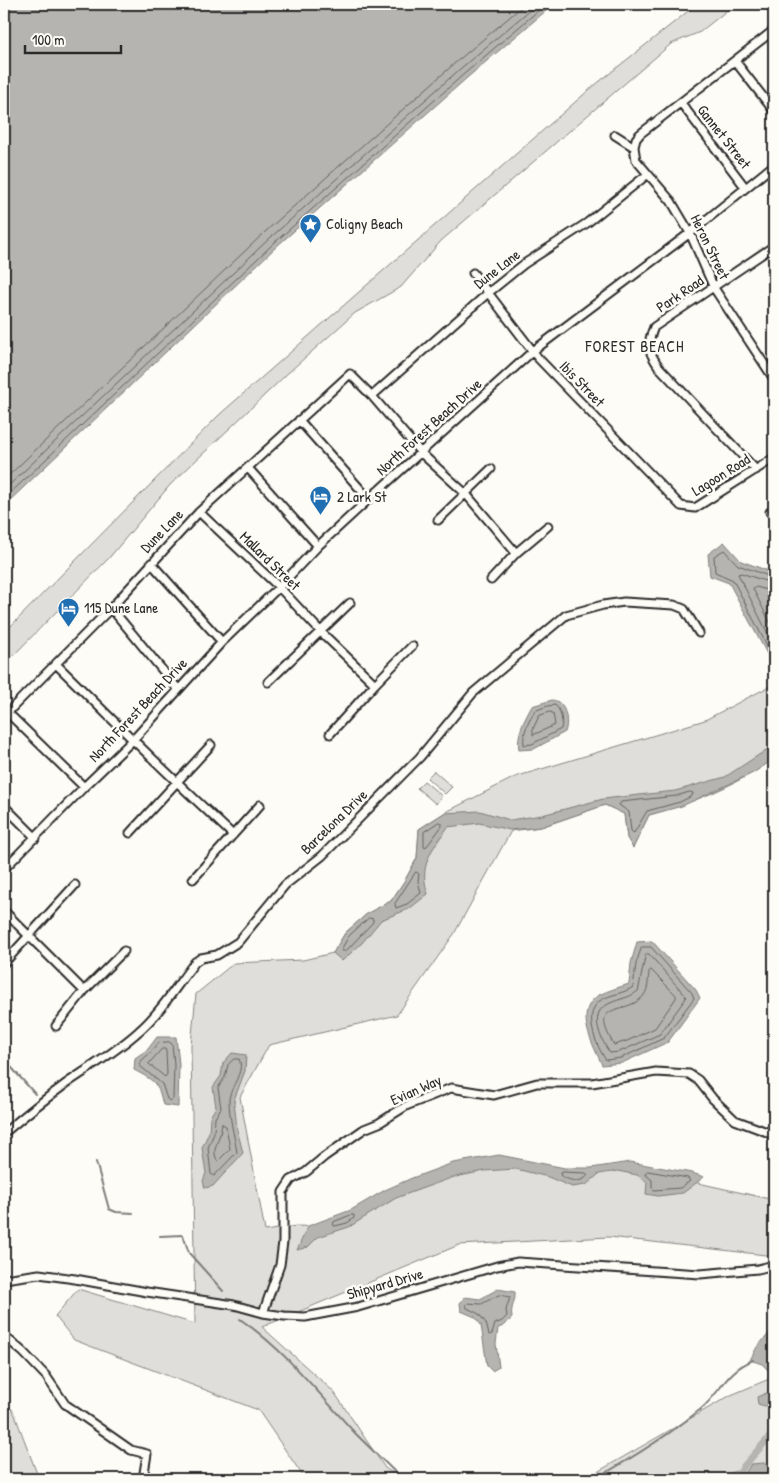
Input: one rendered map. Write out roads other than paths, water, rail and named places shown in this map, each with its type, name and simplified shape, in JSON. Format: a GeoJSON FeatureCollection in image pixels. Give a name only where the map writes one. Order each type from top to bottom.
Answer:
{"type":"FeatureCollection","features":[{"type":"Feature","properties":{"kind":"street"},"geometry":{"type":"LineString","coordinates":[[615,135],[634,147],[636,139],[640,134],[774,30]]}},
{"type":"Feature","properties":{"kind":"street"},"geometry":{"type":"LineString","coordinates":[[735,61],[774,111]]}},
{"type":"Feature","properties":{"kind":"street","name":"Gannet Street"},"geometry":{"type":"LineString","coordinates":[[681,103],[745,187]]}},
{"type":"Feature","properties":{"kind":"street","name":"Heron Street"},"geometry":{"type":"LineString","coordinates":[[634,147],[636,160],[671,201],[690,233],[714,288],[774,379]]}},
{"type":"Feature","properties":{"kind":"street","name":"North Forest Beach Drive"},"geometry":{"type":"LineString","coordinates":[[4,869],[133,740],[178,688],[222,642],[318,546],[369,499],[533,351],[690,233],[774,165]]}},
{"type":"Feature","properties":{"kind":"street","name":"Dune Lane"},"geometry":{"type":"LineString","coordinates":[[6,714],[111,608],[150,563],[199,512],[350,374],[372,396],[488,293],[524,264],[587,223],[648,174]]}},
{"type":"Feature","properties":{"kind":"street","name":"Park Road"},"geometry":{"type":"LineString","coordinates":[[756,470],[659,367],[649,352],[649,339],[654,328],[774,246]]}},
{"type":"Feature","properties":{"kind":"street","name":"Ibis Street"},"geometry":{"type":"LineString","coordinates":[[473,273],[533,351],[681,506]]}},
{"type":"Feature","properties":{"kind":"street"},"geometry":{"type":"LineString","coordinates":[[372,396],[421,453],[466,494],[516,553]]}},
{"type":"Feature","properties":{"kind":"street"},"geometry":{"type":"LineString","coordinates":[[299,420],[369,499]]}},
{"type":"Feature","properties":{"kind":"street","name":"Lagoon Road"},"geometry":{"type":"LineString","coordinates":[[681,506],[695,508],[774,458]]}},
{"type":"Feature","properties":{"kind":"street"},"geometry":{"type":"LineString","coordinates":[[248,468],[318,546]]}},
{"type":"Feature","properties":{"kind":"street"},"geometry":{"type":"LineString","coordinates":[[438,520],[492,469]]}},
{"type":"Feature","properties":{"kind":"street","name":"Mallard Street"},"geometry":{"type":"LineString","coordinates":[[199,512],[279,587],[320,632],[375,684]]}},
{"type":"Feature","properties":{"kind":"street"},"geometry":{"type":"LineString","coordinates":[[491,580],[516,553],[548,526]]}},
{"type":"Feature","properties":{"kind":"street"},"geometry":{"type":"LineString","coordinates":[[150,563],[222,642]]}},
{"type":"Feature","properties":{"kind":"street","name":"Barcelona Drive"},"geometry":{"type":"LineString","coordinates":[[4,1133],[22,1117],[101,1061],[139,1031],[154,1016],[195,962],[201,958],[218,955],[238,942],[285,885],[322,856],[420,756],[473,693],[566,615],[603,605],[624,602],[674,605],[684,609],[699,633]]}},
{"type":"Feature","properties":{"kind":"street"},"geometry":{"type":"LineString","coordinates":[[268,682],[350,603]]}},
{"type":"Feature","properties":{"kind":"street"},"geometry":{"type":"LineString","coordinates":[[111,608],[178,688]]}},
{"type":"Feature","properties":{"kind":"street"},"geometry":{"type":"LineString","coordinates":[[330,734],[412,646]]}},
{"type":"Feature","properties":{"kind":"street"},"geometry":{"type":"LineString","coordinates":[[56,664],[175,782],[233,835]]}},
{"type":"Feature","properties":{"kind":"street"},"geometry":{"type":"LineString","coordinates":[[6,714],[84,787]]}},
{"type":"Feature","properties":{"kind":"street"},"geometry":{"type":"LineString","coordinates":[[130,833],[211,745]]}},
{"type":"Feature","properties":{"kind":"street"},"geometry":{"type":"LineString","coordinates":[[193,879],[260,805]]}},
{"type":"Feature","properties":{"kind":"street"},"geometry":{"type":"LineString","coordinates":[[4,806],[36,838]]}},
{"type":"Feature","properties":{"kind":"street"},"geometry":{"type":"LineString","coordinates":[[4,963],[76,886]]}},
{"type":"Feature","properties":{"kind":"street"},"geometry":{"type":"LineString","coordinates":[[4,911],[84,991]]}},
{"type":"Feature","properties":{"kind":"street"},"geometry":{"type":"LineString","coordinates":[[56,1026],[84,991],[124,951]]}},
{"type":"Feature","properties":{"kind":"street","name":"Evian Way"},"geometry":{"type":"LineString","coordinates":[[263,1313],[280,1265],[283,1242],[283,1192],[290,1180],[306,1172],[324,1156],[364,1129],[380,1123],[406,1106],[451,1088],[494,1095],[537,1083],[592,1083],[656,1072],[689,1074],[698,1080],[713,1099],[735,1120],[767,1132],[774,1137]]}},
{"type":"Feature","properties":{"kind":"street","name":"Shipyard Drive"},"geometry":{"type":"LineString","coordinates":[[4,1279],[39,1274],[234,1304],[263,1313],[305,1317],[358,1307],[497,1266],[518,1262],[700,1274],[774,1266]]}},
{"type":"Feature","properties":{"kind":"street"},"geometry":{"type":"LineString","coordinates":[[4,1338],[10,1340],[24,1352],[46,1376],[65,1404],[131,1450],[147,1454],[143,1479]]}},
{"type":"Feature","properties":{"kind":"water"},"geometry":{"type":"Polygon","coordinates":[[[4,4],[554,4],[468,77],[277,246],[4,506],[4,4]]]}},
{"type":"Feature","properties":{"kind":"water"},"geometry":{"type":"Polygon","coordinates":[[[724,542],[741,561],[774,573],[774,667],[729,583],[710,576],[708,554],[724,542]]]}},
{"type":"Feature","properties":{"kind":"water"},"geometry":{"type":"Polygon","coordinates":[[[552,700],[557,701],[563,708],[567,723],[565,732],[534,749],[519,750],[520,732],[532,706],[552,700]]]}},
{"type":"Feature","properties":{"kind":"water"},"geometry":{"type":"Polygon","coordinates":[[[774,745],[774,759],[753,773],[682,806],[649,815],[633,848],[627,838],[624,814],[605,805],[541,827],[510,830],[479,823],[448,827],[428,858],[425,884],[428,894],[409,909],[381,920],[362,943],[342,961],[333,953],[345,933],[368,913],[391,901],[417,858],[419,829],[444,813],[480,811],[510,820],[542,815],[603,799],[675,791],[725,777],[774,745]]]}},
{"type":"Feature","properties":{"kind":"water"},"geometry":{"type":"Polygon","coordinates":[[[652,941],[696,990],[700,998],[668,1042],[622,1063],[602,1065],[591,1040],[586,1021],[590,1004],[599,995],[629,984],[631,963],[637,942],[652,941]]]}},
{"type":"Feature","properties":{"kind":"water"},"geometry":{"type":"Polygon","coordinates":[[[157,1037],[176,1037],[179,1064],[178,1107],[163,1105],[154,1083],[134,1070],[135,1058],[148,1049],[157,1037]]]}},
{"type":"Feature","properties":{"kind":"water"},"geometry":{"type":"Polygon","coordinates":[[[232,1053],[246,1055],[245,1071],[234,1100],[237,1129],[243,1153],[213,1186],[205,1188],[203,1181],[206,1173],[202,1148],[209,1132],[210,1117],[216,1107],[213,1087],[221,1076],[223,1063],[232,1053]]]}},
{"type":"Feature","properties":{"kind":"water"},"geometry":{"type":"Polygon","coordinates":[[[499,1155],[565,1168],[591,1168],[630,1162],[692,1173],[704,1177],[683,1193],[658,1196],[646,1194],[647,1182],[637,1175],[618,1171],[599,1174],[586,1185],[572,1187],[548,1177],[516,1169],[484,1171],[451,1178],[396,1198],[349,1227],[318,1237],[308,1247],[297,1250],[308,1226],[351,1210],[385,1190],[412,1178],[453,1163],[499,1155]]]}},
{"type":"Feature","properties":{"kind":"water"},"geometry":{"type":"Polygon","coordinates":[[[498,1289],[515,1292],[515,1295],[512,1318],[504,1326],[498,1328],[496,1344],[499,1367],[492,1371],[487,1366],[481,1325],[475,1317],[461,1311],[460,1303],[465,1297],[480,1299],[498,1289]]]}},
{"type":"Feature","properties":{"kind":"water"},"geometry":{"type":"Polygon","coordinates":[[[774,1328],[774,1376],[762,1364],[750,1360],[757,1347],[774,1328]]]}},
{"type":"Feature","properties":{"kind":"water"},"geometry":{"type":"Polygon","coordinates":[[[774,1378],[774,1403],[765,1406],[758,1404],[757,1397],[769,1392],[774,1378]]]}},
{"type":"Feature","properties":{"kind":"water"},"geometry":{"type":"Polygon","coordinates":[[[764,1463],[774,1472],[774,1479],[742,1479],[751,1464],[764,1463]]]}},
{"type":"Feature","properties":{"kind":"waterway"},"geometry":{"type":"LineString","coordinates":[[4,1059],[35,1094]]}},
{"type":"Feature","properties":{"kind":"waterway"},"geometry":{"type":"LineString","coordinates":[[96,1162],[109,1209],[116,1212],[133,1213]]}},
{"type":"Feature","properties":{"kind":"waterway"},"geometry":{"type":"LineString","coordinates":[[160,1236],[183,1235],[189,1253],[223,1291]]}},
{"type":"Feature","properties":{"kind":"waterway"},"geometry":{"type":"LineString","coordinates":[[240,1319],[287,1358],[356,1434],[402,1479]]}},
{"type":"Feature","properties":{"kind":"waterway"},"geometry":{"type":"LineString","coordinates":[[595,1479],[650,1446],[688,1419],[708,1402],[736,1370],[753,1360]]}},
{"type":"Feature","properties":{"kind":"waterway"},"geometry":{"type":"LineString","coordinates":[[737,1479],[744,1466],[774,1432]]}},
{"type":"Feature","properties":{"kind":"place","name":"Coligny Beach"},"geometry":{"type":"Point","coordinates":[310,243]}},
{"type":"Feature","properties":{"kind":"place","name":"2 Lark St"},"geometry":{"type":"Point","coordinates":[321,516]}},
{"type":"Feature","properties":{"kind":"place","name":"115 Dune Lane"},"geometry":{"type":"Point","coordinates":[68,627]}},
{"type":"Feature","properties":{"kind":"district","name":"FOREST BEACH"},"geometry":{"type":"Point","coordinates":[635,346]}}]}
